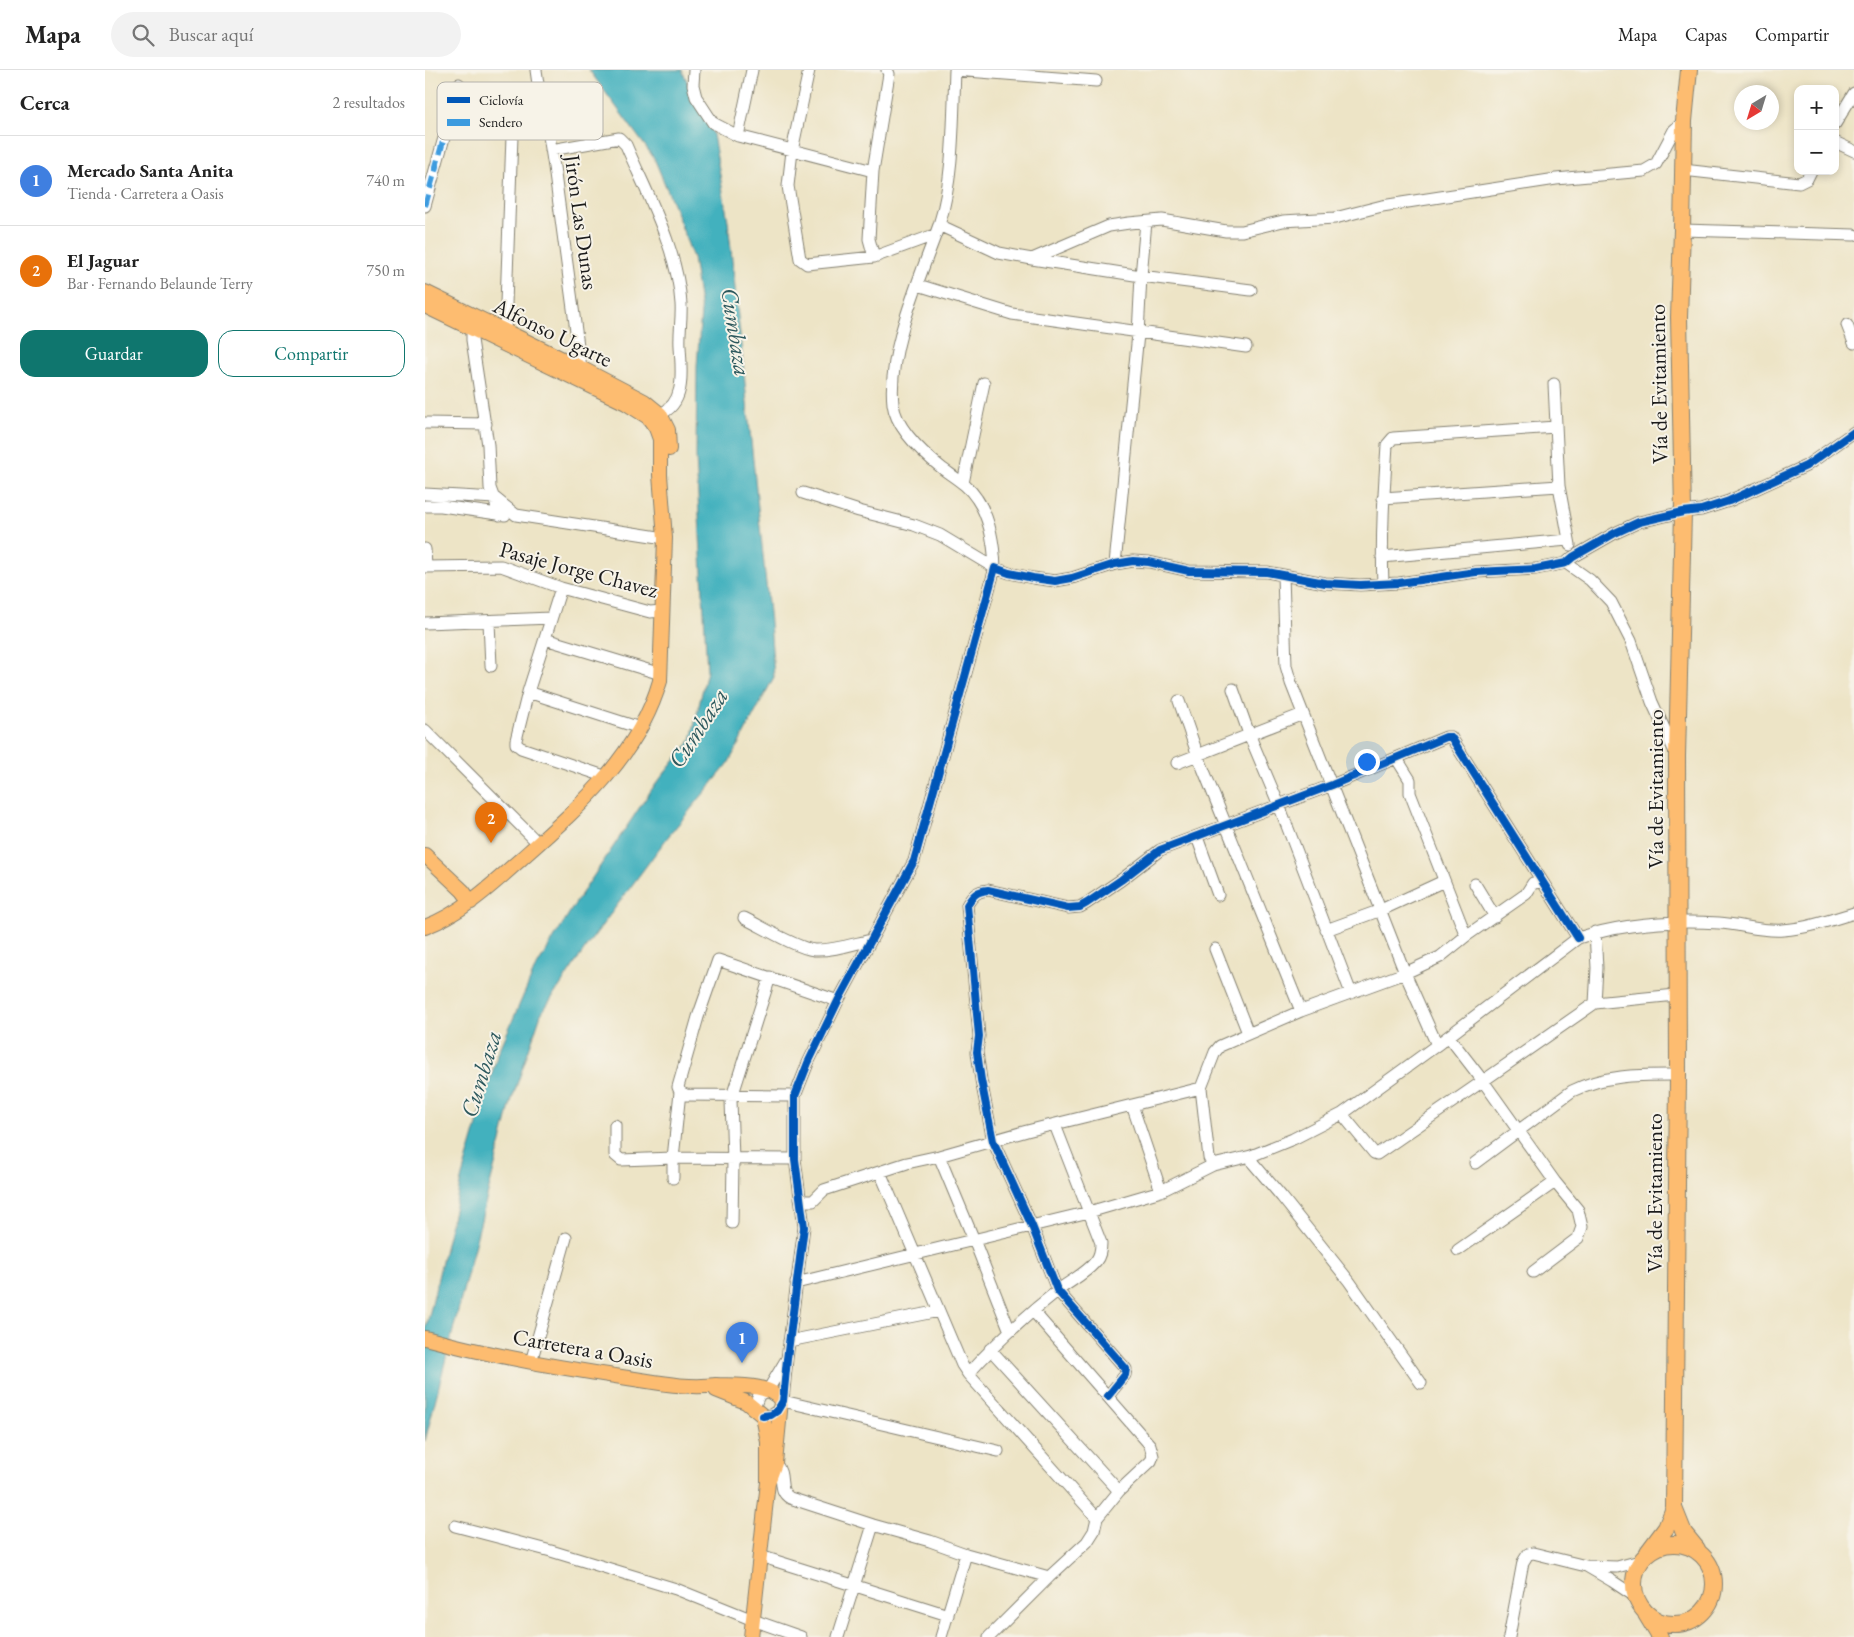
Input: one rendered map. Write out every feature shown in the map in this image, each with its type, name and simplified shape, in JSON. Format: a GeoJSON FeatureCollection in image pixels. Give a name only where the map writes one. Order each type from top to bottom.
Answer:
{"type":"FeatureCollection","features":[{"type":"Feature","properties":{"kind":"highway","name":"Vía de Evitamiento"},"geometry":{"type":"LineString","coordinates":[[1644,1556],[1666,1528],[1674,1508],[1678,1075],[1677,756],[1683,512],[1679,317],[1683,230],[1684,121],[1689,70]]}},
{"type":"Feature","properties":{"kind":"highway","name":"Vía de Evitamiento"},"geometry":{"type":"LineString","coordinates":[[1674,1508],[1684,1533],[1701,1554]]}},
{"type":"Feature","properties":{"kind":"highway"},"geometry":{"type":"LineString","coordinates":[[1661,1637],[1635,1597],[1634,1574],[1644,1556],[1658,1546],[1673,1543],[1688,1546],[1701,1554],[1712,1571],[1714,1585],[1711,1599],[1699,1615],[1687,1637]]}},
{"type":"Feature","properties":{"kind":"highway"},"geometry":{"type":"LineString","coordinates":[[1645,1612],[1660,1622],[1674,1624],[1687,1622],[1699,1615]]}},
{"type":"Feature","properties":{"kind":"main road","name":"Alfonso Ugarte"},"geometry":{"type":"LineString","coordinates":[[425,292],[472,322],[505,332],[580,374],[644,401],[660,414]]}},
{"type":"Feature","properties":{"kind":"main road"},"geometry":{"type":"LineString","coordinates":[[425,306],[472,322],[580,374],[648,417],[656,428],[660,439],[661,503],[665,538],[660,681],[654,704],[636,736],[598,788],[538,843],[471,902],[435,924],[425,927]]}},
{"type":"Feature","properties":{"kind":"main road"},"geometry":{"type":"LineString","coordinates":[[660,414],[668,430],[670,453],[667,484],[661,503]]}},
{"type":"Feature","properties":{"kind":"main road"},"geometry":{"type":"LineString","coordinates":[[425,855],[463,891],[471,902]]}},
{"type":"Feature","properties":{"kind":"main road","name":"Carretera a Oasis"},"geometry":{"type":"LineString","coordinates":[[425,1338],[568,1369],[668,1384],[715,1385],[768,1390]]}},
{"type":"Feature","properties":{"kind":"main road","name":"Carretera a Oasis"},"geometry":{"type":"LineString","coordinates":[[707,1386],[735,1397],[758,1412]]}},
{"type":"Feature","properties":{"kind":"main road"},"geometry":{"type":"LineString","coordinates":[[768,1390],[778,1397],[782,1404],[775,1464],[768,1482]]}},
{"type":"Feature","properties":{"kind":"main road"},"geometry":{"type":"LineString","coordinates":[[751,1637],[768,1482],[768,1442],[758,1412]]}},
{"type":"Feature","properties":{"kind":"street"},"geometry":{"type":"LineString","coordinates":[[694,70],[693,85],[696,97],[713,123],[738,136],[873,171]]}},
{"type":"Feature","properties":{"kind":"street"},"geometry":{"type":"LineString","coordinates":[[738,136],[752,70]]}},
{"type":"Feature","properties":{"kind":"street"},"geometry":{"type":"LineString","coordinates":[[809,70],[792,151],[788,186],[800,259],[807,264],[874,257],[936,230],[999,253],[1141,276],[1251,290]]}},
{"type":"Feature","properties":{"kind":"street"},"geometry":{"type":"LineString","coordinates":[[874,257],[869,239],[873,171],[889,74],[887,70]]}},
{"type":"Feature","properties":{"kind":"street"},"geometry":{"type":"LineString","coordinates":[[787,1359],[768,1390],[759,1395],[758,1412],[771,1415],[782,1404],[787,1359],[789,1341],[795,1283],[804,1227],[795,1160],[795,1096],[808,1063],[838,1001],[914,860],[995,568],[986,515],[977,498],[963,483],[918,448],[906,432],[893,406],[896,358],[903,329],[943,206],[950,165],[955,70],[1009,72],[1096,81]]}},
{"type":"Feature","properties":{"kind":"street"},"geometry":{"type":"LineString","coordinates":[[1839,117],[1854,93]]}},
{"type":"Feature","properties":{"kind":"street"},"geometry":{"type":"LineString","coordinates":[[1032,259],[1109,226],[1162,220],[1226,231],[1242,231],[1283,221],[1335,218],[1382,206],[1547,180],[1644,171],[1655,164],[1674,130],[1684,121]]}},
{"type":"Feature","properties":{"kind":"street"},"geometry":{"type":"LineString","coordinates":[[551,150],[619,138],[626,145],[659,222],[672,258],[681,305],[679,332],[680,389],[675,402],[660,414]]}},
{"type":"Feature","properties":{"kind":"street"},"geometry":{"type":"LineString","coordinates":[[425,206],[443,140]]}},
{"type":"Feature","properties":{"kind":"street"},"geometry":{"type":"LineString","coordinates":[[505,332],[512,140]]}},
{"type":"Feature","properties":{"kind":"street","name":"Jirón Las Dunas"},"geometry":{"type":"LineString","coordinates":[[550,140],[580,374]]}},
{"type":"Feature","properties":{"kind":"street"},"geometry":{"type":"LineString","coordinates":[[1839,144],[1854,151]]}},
{"type":"Feature","properties":{"kind":"street"},"geometry":{"type":"LineString","coordinates":[[1683,170],[1799,183],[1807,179],[1809,175]]}},
{"type":"Feature","properties":{"kind":"street"},"geometry":{"type":"LineString","coordinates":[[1115,564],[1139,334],[1141,276],[1147,222]]}},
{"type":"Feature","properties":{"kind":"street"},"geometry":{"type":"LineString","coordinates":[[1683,230],[1854,235]]}},
{"type":"Feature","properties":{"kind":"street"},"geometry":{"type":"LineString","coordinates":[[918,285],[1011,314],[1139,334],[1246,347]]}},
{"type":"Feature","properties":{"kind":"street"},"geometry":{"type":"LineString","coordinates":[[472,322],[486,424],[490,488],[500,515]]}},
{"type":"Feature","properties":{"kind":"street"},"geometry":{"type":"LineString","coordinates":[[1847,326],[1854,343]]}},
{"type":"Feature","properties":{"kind":"street"},"geometry":{"type":"LineString","coordinates":[[963,483],[984,383]]}},
{"type":"Feature","properties":{"kind":"street"},"geometry":{"type":"LineString","coordinates":[[1554,384],[1559,486],[1569,540],[1569,560],[1611,602],[1631,641],[1652,702],[1677,756]]}},
{"type":"Feature","properties":{"kind":"street"},"geometry":{"type":"LineString","coordinates":[[425,423],[486,424]]}},
{"type":"Feature","properties":{"kind":"street"},"geometry":{"type":"LineString","coordinates":[[1383,584],[1383,498],[1387,445],[1393,438],[1556,427]]}},
{"type":"Feature","properties":{"kind":"street"},"geometry":{"type":"LineString","coordinates":[[803,493],[859,511],[914,525],[940,535],[995,568],[1017,575],[1055,580],[1072,578],[1115,564],[1141,562],[1189,571],[1267,572],[1325,583],[1383,584],[1476,572],[1536,568],[1569,560],[1615,533],[1639,522],[1701,510],[1729,501],[1806,466],[1854,432]]}},
{"type":"Feature","properties":{"kind":"street"},"geometry":{"type":"LineString","coordinates":[[1383,498],[1559,486]]}},
{"type":"Feature","properties":{"kind":"street"},"geometry":{"type":"LineString","coordinates":[[425,494],[495,498],[515,516]]}},
{"type":"Feature","properties":{"kind":"street"},"geometry":{"type":"LineString","coordinates":[[425,506],[471,510],[665,538]]}},
{"type":"Feature","properties":{"kind":"street"},"geometry":{"type":"LineString","coordinates":[[1382,557],[1569,540]]}},
{"type":"Feature","properties":{"kind":"street"},"geometry":{"type":"LineString","coordinates":[[425,549],[426,567]]}},
{"type":"Feature","properties":{"kind":"street","name":"Pasaje Jorge Chavez"},"geometry":{"type":"LineString","coordinates":[[426,567],[497,565],[561,588],[650,612],[663,611]]}},
{"type":"Feature","properties":{"kind":"street"},"geometry":{"type":"LineString","coordinates":[[1283,576],[1286,666],[1405,973],[1437,1045]]}},
{"type":"Feature","properties":{"kind":"street"},"geometry":{"type":"LineString","coordinates":[[561,588],[528,692],[516,744],[521,748],[607,777]]}},
{"type":"Feature","properties":{"kind":"street"},"geometry":{"type":"LineString","coordinates":[[425,623],[489,622],[551,618]]}},
{"type":"Feature","properties":{"kind":"street"},"geometry":{"type":"LineString","coordinates":[[489,622],[491,666]]}},
{"type":"Feature","properties":{"kind":"street"},"geometry":{"type":"LineString","coordinates":[[545,639],[661,674]]}},
{"type":"Feature","properties":{"kind":"street"},"geometry":{"type":"LineString","coordinates":[[1233,689],[1351,994]]}},
{"type":"Feature","properties":{"kind":"street"},"geometry":{"type":"LineString","coordinates":[[528,692],[640,728]]}},
{"type":"Feature","properties":{"kind":"street"},"geometry":{"type":"LineString","coordinates":[[1179,701],[1225,826],[1301,1011]]}},
{"type":"Feature","properties":{"kind":"street"},"geometry":{"type":"LineString","coordinates":[[1177,763],[1303,714]]}},
{"type":"Feature","properties":{"kind":"street"},"geometry":{"type":"LineString","coordinates":[[425,730],[538,843]]}},
{"type":"Feature","properties":{"kind":"street"},"geometry":{"type":"LineString","coordinates":[[1108,1396],[1125,1375],[1126,1368],[1057,1290],[1032,1226],[993,1141],[977,1052],[979,1036],[967,905],[975,894],[988,890],[1068,908],[1079,907],[1121,880],[1160,850],[1332,785],[1446,737],[1451,737],[1578,938]]}},
{"type":"Feature","properties":{"kind":"street"},"geometry":{"type":"LineString","coordinates":[[1397,759],[1409,780],[1410,793],[1466,936]]}},
{"type":"Feature","properties":{"kind":"street"},"geometry":{"type":"LineString","coordinates":[[1197,837],[1218,895]]}},
{"type":"Feature","properties":{"kind":"street"},"geometry":{"type":"LineString","coordinates":[[1326,930],[1381,910],[1444,881]]}},
{"type":"Feature","properties":{"kind":"street"},"geometry":{"type":"LineString","coordinates":[[1213,1165],[1209,1158],[1201,1088],[1217,1048],[1301,1011],[1351,994],[1440,957],[1466,936],[1526,894],[1533,883],[1542,882]]}},
{"type":"Feature","properties":{"kind":"street"},"geometry":{"type":"LineString","coordinates":[[1475,884],[1495,917]]}},
{"type":"Feature","properties":{"kind":"street"},"geometry":{"type":"LineString","coordinates":[[795,1283],[1089,1212],[1161,1191],[1213,1165],[1251,1156],[1293,1139],[1342,1114],[1449,1037],[1578,938],[1595,932],[1621,927],[1677,923],[1719,923],[1757,929],[1782,930],[1821,924],[1854,913]]}},
{"type":"Feature","properties":{"kind":"street"},"geometry":{"type":"LineString","coordinates":[[744,918],[802,947],[813,950],[871,940]]}},
{"type":"Feature","properties":{"kind":"street"},"geometry":{"type":"LineString","coordinates":[[1595,932],[1597,968],[1595,1003]]}},
{"type":"Feature","properties":{"kind":"street"},"geometry":{"type":"LineString","coordinates":[[1215,950],[1248,1033]]}},
{"type":"Feature","properties":{"kind":"street"},"geometry":{"type":"LineString","coordinates":[[673,1178],[673,1158],[680,1092],[678,1088],[698,1017],[718,960],[838,1001]]}},
{"type":"Feature","properties":{"kind":"street"},"geometry":{"type":"LineString","coordinates":[[732,1223],[733,1160],[731,1100],[770,977]]}},
{"type":"Feature","properties":{"kind":"street"},"geometry":{"type":"LineString","coordinates":[[1342,1114],[1374,1153],[1377,1154],[1595,1003],[1677,995]]}},
{"type":"Feature","properties":{"kind":"street"},"geometry":{"type":"LineString","coordinates":[[1449,1037],[1555,1182],[1578,1210],[1582,1227],[1578,1238],[1533,1272]]}},
{"type":"Feature","properties":{"kind":"street"},"geometry":{"type":"LineString","coordinates":[[1475,1163],[1572,1091],[1586,1084],[1598,1080],[1634,1075],[1678,1075]]}},
{"type":"Feature","properties":{"kind":"street"},"geometry":{"type":"LineString","coordinates":[[800,1198],[805,1201],[813,1201],[824,1190],[907,1163],[1201,1088]]}},
{"type":"Feature","properties":{"kind":"street"},"geometry":{"type":"LineString","coordinates":[[680,1092],[686,1095],[795,1096]]}},
{"type":"Feature","properties":{"kind":"street"},"geometry":{"type":"LineString","coordinates":[[1131,1105],[1161,1191]]}},
{"type":"Feature","properties":{"kind":"street"},"geometry":{"type":"LineString","coordinates":[[968,1374],[1010,1330],[1057,1290],[1092,1265],[1100,1254],[1101,1243],[1055,1124]]}},
{"type":"Feature","properties":{"kind":"street"},"geometry":{"type":"LineString","coordinates":[[615,1125],[615,1155],[617,1159],[621,1160],[673,1158],[795,1160]]}},
{"type":"Feature","properties":{"kind":"street"},"geometry":{"type":"LineString","coordinates":[[939,1156],[1010,1330]]}},
{"type":"Feature","properties":{"kind":"street"},"geometry":{"type":"LineString","coordinates":[[1251,1156],[1253,1164],[1349,1281],[1421,1383]]}},
{"type":"Feature","properties":{"kind":"street"},"geometry":{"type":"LineString","coordinates":[[881,1172],[962,1365],[1097,1518]]}},
{"type":"Feature","properties":{"kind":"street"},"geometry":{"type":"LineString","coordinates":[[1458,1250],[1555,1182]]}},
{"type":"Feature","properties":{"kind":"street"},"geometry":{"type":"LineString","coordinates":[[531,1362],[566,1238]]}},
{"type":"Feature","properties":{"kind":"street"},"geometry":{"type":"LineString","coordinates":[[989,1637],[1049,1576],[1091,1538],[1097,1518],[1119,1491],[1151,1461],[1153,1456],[1151,1445],[1033,1310]]}},
{"type":"Feature","properties":{"kind":"street"},"geometry":{"type":"LineString","coordinates":[[789,1341],[939,1311]]}},
{"type":"Feature","properties":{"kind":"street"},"geometry":{"type":"LineString","coordinates":[[990,1349],[1119,1491]]}},
{"type":"Feature","properties":{"kind":"street"},"geometry":{"type":"LineString","coordinates":[[782,1404],[998,1451]]}},
{"type":"Feature","properties":{"kind":"street"},"geometry":{"type":"LineString","coordinates":[[775,1464],[782,1475],[785,1495],[966,1554],[1049,1576]]}},
{"type":"Feature","properties":{"kind":"street"},"geometry":{"type":"LineString","coordinates":[[838,1637],[873,1525]]}},
{"type":"Feature","properties":{"kind":"street"},"geometry":{"type":"LineString","coordinates":[[455,1526],[551,1551],[676,1589],[801,1637]]}},
{"type":"Feature","properties":{"kind":"street"},"geometry":{"type":"LineString","coordinates":[[1509,1637],[1523,1562],[1528,1554],[1533,1553],[1586,1566],[1617,1567],[1644,1556]]}},
{"type":"Feature","properties":{"kind":"street"},"geometry":{"type":"LineString","coordinates":[[941,1637],[966,1554]]}},
{"type":"Feature","properties":{"kind":"street"},"geometry":{"type":"LineString","coordinates":[[760,1556],[948,1615]]}},
{"type":"Feature","properties":{"kind":"street"},"geometry":{"type":"LineString","coordinates":[[1586,1566],[1635,1597]]}},
{"type":"Feature","properties":{"kind":"water","name":"Cumbaza"},"geometry":{"type":"Polygon","coordinates":[[[589,70],[682,70],[695,99],[712,129],[728,221],[770,622],[774,677],[728,764],[667,838],[589,943],[541,1014],[511,1102],[425,1441],[425,1333],[462,1176],[497,1056],[534,971],[576,902],[652,789],[691,740],[707,671],[696,457],[697,366],[701,311],[693,258],[654,158],[603,89],[603,82],[598,82],[589,70]]]}},
{"type":"Feature","properties":{"kind":"marked path"},"geometry":{"type":"LineString","coordinates":[[425,206],[443,140]]}},
{"type":"Feature","properties":{"kind":"cycle path"},"geometry":{"type":"LineString","coordinates":[[763,1416],[771,1415],[777,1411],[783,1401],[804,1227],[795,1159],[795,1096],[808,1063],[838,1001],[914,861],[995,568],[1009,573],[1055,581],[1072,578],[1115,564],[1133,561],[1149,562],[1189,571],[1267,572],[1325,583],[1360,585],[1399,583],[1476,572],[1536,569],[1566,563],[1615,533],[1639,522],[1701,510],[1729,501],[1806,466],[1854,432]]}},
{"type":"Feature","properties":{"kind":"cycle path"},"geometry":{"type":"LineString","coordinates":[[1108,1396],[1125,1375],[1126,1369],[1057,1290],[1032,1226],[993,1141],[977,1052],[979,1036],[967,905],[973,896],[981,891],[988,890],[1068,908],[1080,907],[1121,880],[1160,850],[1332,785],[1446,737],[1451,737],[1578,938]]}},
{"type":"Feature","properties":{"kind":"place","name":"El Jaguar"},"geometry":{"type":"Point","coordinates":[491,843]}},
{"type":"Feature","properties":{"kind":"place","name":"Mercado Santa Anita"},"geometry":{"type":"Point","coordinates":[742,1363]}}]}
